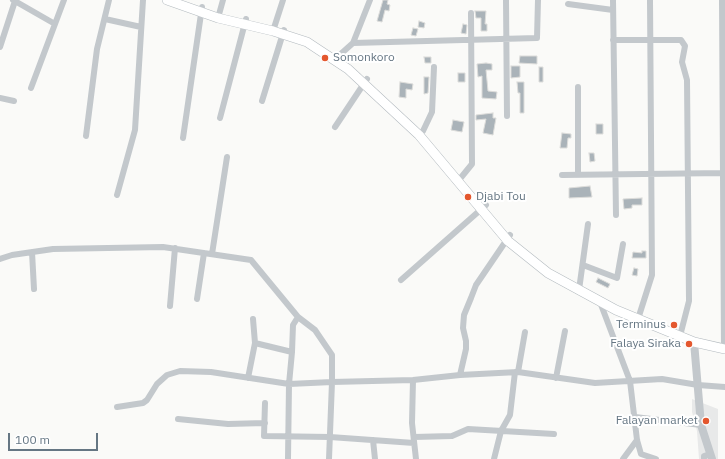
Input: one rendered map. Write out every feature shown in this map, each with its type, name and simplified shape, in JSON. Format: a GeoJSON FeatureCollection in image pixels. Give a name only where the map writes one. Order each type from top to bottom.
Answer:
{"type":"FeatureCollection","features":[{"type":"Feature","properties":{"kind":"main road"},"geometry":{"type":"LineString","coordinates":[[167,0],[183,2],[202,10],[284,32],[307,42],[336,58],[348,69],[366,81],[421,133],[509,237],[548,273],[619,306],[638,317]]}},
{"type":"Feature","properties":{"kind":"main road"},"geometry":{"type":"LineString","coordinates":[[579,287],[600,302],[616,310],[694,339],[724,346]]}},
{"type":"Feature","properties":{"kind":"street"},"geometry":{"type":"LineString","coordinates":[[31,88],[64,0]]}},
{"type":"Feature","properties":{"kind":"street"},"geometry":{"type":"LineString","coordinates":[[86,136],[98,49],[109,0]]}},
{"type":"Feature","properties":{"kind":"street"},"geometry":{"type":"LineString","coordinates":[[117,195],[135,130],[143,0]]}},
{"type":"Feature","properties":{"kind":"street"},"geometry":{"type":"LineString","coordinates":[[219,15],[223,0]]}},
{"type":"Feature","properties":{"kind":"street"},"geometry":{"type":"LineString","coordinates":[[274,29],[283,0]]}},
{"type":"Feature","properties":{"kind":"street"},"geometry":{"type":"LineString","coordinates":[[336,58],[353,43],[370,0]]}},
{"type":"Feature","properties":{"kind":"street"},"geometry":{"type":"LineString","coordinates":[[506,0],[507,116]]}},
{"type":"Feature","properties":{"kind":"street"},"geometry":{"type":"LineString","coordinates":[[353,43],[537,38],[538,0]]}},
{"type":"Feature","properties":{"kind":"street"},"geometry":{"type":"LineString","coordinates":[[612,0],[616,215]]}},
{"type":"Feature","properties":{"kind":"street"},"geometry":{"type":"LineString","coordinates":[[638,317],[652,275],[650,0]]}},
{"type":"Feature","properties":{"kind":"street"},"geometry":{"type":"LineString","coordinates":[[722,0],[724,346]]}},
{"type":"Feature","properties":{"kind":"street"},"geometry":{"type":"LineString","coordinates":[[0,47],[14,1],[55,24]]}},
{"type":"Feature","properties":{"kind":"street"},"geometry":{"type":"LineString","coordinates":[[568,4],[613,10]]}},
{"type":"Feature","properties":{"kind":"street"},"geometry":{"type":"LineString","coordinates":[[183,138],[202,10]]}},
{"type":"Feature","properties":{"kind":"street"},"geometry":{"type":"LineString","coordinates":[[460,178],[472,164],[471,13]]}},
{"type":"Feature","properties":{"kind":"street"},"geometry":{"type":"LineString","coordinates":[[105,19],[141,27]]}},
{"type":"Feature","properties":{"kind":"street"},"geometry":{"type":"LineString","coordinates":[[220,118],[245,22]]}},
{"type":"Feature","properties":{"kind":"street"},"geometry":{"type":"LineString","coordinates":[[262,101],[284,32]]}},
{"type":"Feature","properties":{"kind":"street"},"geometry":{"type":"LineString","coordinates":[[613,40],[681,40],[685,46],[682,62],[687,80],[689,302],[681,334]]}},
{"type":"Feature","properties":{"kind":"street"},"geometry":{"type":"LineString","coordinates":[[421,133],[432,112],[434,67]]}},
{"type":"Feature","properties":{"kind":"street"},"geometry":{"type":"LineString","coordinates":[[334,127],[366,81]]}},
{"type":"Feature","properties":{"kind":"street"},"geometry":{"type":"LineString","coordinates":[[578,87],[578,175]]}},
{"type":"Feature","properties":{"kind":"street"},"geometry":{"type":"LineString","coordinates":[[0,98],[14,101]]}},
{"type":"Feature","properties":{"kind":"street"},"geometry":{"type":"LineString","coordinates":[[212,254],[227,157]]}},
{"type":"Feature","properties":{"kind":"street"},"geometry":{"type":"LineString","coordinates":[[562,175],[724,173]]}},
{"type":"Feature","properties":{"kind":"street"},"geometry":{"type":"LineString","coordinates":[[401,280],[484,207]]}},
{"type":"Feature","properties":{"kind":"street"},"geometry":{"type":"LineString","coordinates":[[579,287],[588,224]]}},
{"type":"Feature","properties":{"kind":"street"},"geometry":{"type":"LineString","coordinates":[[460,375],[466,349],[463,328],[464,315],[476,285],[509,237]]}},
{"type":"Feature","properties":{"kind":"street"},"geometry":{"type":"LineString","coordinates":[[582,264],[617,278],[623,244]]}},
{"type":"Feature","properties":{"kind":"street"},"geometry":{"type":"LineString","coordinates":[[0,259],[12,255],[53,250],[163,247],[251,260],[298,317],[315,330],[332,355],[329,459]]}},
{"type":"Feature","properties":{"kind":"street"},"geometry":{"type":"LineString","coordinates":[[170,306],[175,248]]}},
{"type":"Feature","properties":{"kind":"street"},"geometry":{"type":"LineString","coordinates":[[32,252],[34,289]]}},
{"type":"Feature","properties":{"kind":"street"},"geometry":{"type":"LineString","coordinates":[[197,299],[204,252]]}},
{"type":"Feature","properties":{"kind":"street"},"geometry":{"type":"LineString","coordinates":[[600,302],[630,381],[641,454],[656,459]]}},
{"type":"Feature","properties":{"kind":"street"},"geometry":{"type":"LineString","coordinates":[[288,459],[289,384],[293,325],[298,317]]}},
{"type":"Feature","properties":{"kind":"street"},"geometry":{"type":"LineString","coordinates":[[248,378],[255,343],[253,319]]}},
{"type":"Feature","properties":{"kind":"street"},"geometry":{"type":"LineString","coordinates":[[556,378],[564,331]]}},
{"type":"Feature","properties":{"kind":"street"},"geometry":{"type":"LineString","coordinates":[[494,459],[501,431],[510,415],[525,332]]}},
{"type":"Feature","properties":{"kind":"street"},"geometry":{"type":"LineString","coordinates":[[694,339],[701,425],[709,457]]}},
{"type":"Feature","properties":{"kind":"street"},"geometry":{"type":"LineString","coordinates":[[255,343],[292,352]]}},
{"type":"Feature","properties":{"kind":"street"},"geometry":{"type":"LineString","coordinates":[[117,407],[143,403],[147,400],[157,384],[167,375],[180,371],[211,372],[289,384],[413,380],[460,375],[517,372],[595,383],[662,379],[698,385],[725,387]]}},
{"type":"Feature","properties":{"kind":"street"},"geometry":{"type":"LineString","coordinates":[[413,380],[412,423],[416,459]]}},
{"type":"Feature","properties":{"kind":"street"},"geometry":{"type":"LineString","coordinates":[[266,403],[264,436],[414,440],[452,436],[468,429],[554,434]]}},
{"type":"Feature","properties":{"kind":"street"},"geometry":{"type":"LineString","coordinates":[[635,417],[701,425]]}},
{"type":"Feature","properties":{"kind":"street"},"geometry":{"type":"LineString","coordinates":[[178,419],[228,424],[264,423]]}},
{"type":"Feature","properties":{"kind":"street"},"geometry":{"type":"LineString","coordinates":[[374,440],[375,459]]}},
{"type":"Feature","properties":{"kind":"street"},"geometry":{"type":"LineString","coordinates":[[623,459],[638,440]]}},
{"type":"Feature","properties":{"kind":"shaded area","name":"Falayan market"},"geometry":{"type":"Polygon","coordinates":[[[692,399],[718,409],[718,459],[699,459],[697,431],[692,412],[692,399]]]}},
{"type":"Feature","properties":{"kind":"building"},"geometry":{"type":"Polygon","coordinates":[[[383,0],[388,0],[387,4],[390,5],[389,11],[385,10],[382,22],[377,21],[383,0]]]}},
{"type":"Feature","properties":{"kind":"building"},"geometry":{"type":"Polygon","coordinates":[[[475,11],[486,11],[485,24],[487,24],[487,31],[481,31],[481,18],[476,18],[475,11]]]}},
{"type":"Feature","properties":{"kind":"building"},"geometry":{"type":"Polygon","coordinates":[[[419,21],[425,23],[424,28],[418,27],[419,21]]]}},
{"type":"Feature","properties":{"kind":"building"},"geometry":{"type":"Polygon","coordinates":[[[463,24],[467,25],[466,34],[461,33],[463,24]]]}},
{"type":"Feature","properties":{"kind":"building"},"geometry":{"type":"Polygon","coordinates":[[[413,28],[418,29],[416,36],[411,35],[413,28]]]}},
{"type":"Feature","properties":{"kind":"building"},"geometry":{"type":"Polygon","coordinates":[[[520,56],[537,56],[537,64],[519,63],[520,56]]]}},
{"type":"Feature","properties":{"kind":"building"},"geometry":{"type":"Polygon","coordinates":[[[424,57],[431,57],[431,63],[425,63],[424,57]]]}},
{"type":"Feature","properties":{"kind":"building"},"geometry":{"type":"Polygon","coordinates":[[[477,64],[492,64],[492,70],[486,70],[488,91],[497,92],[496,99],[482,98],[482,76],[478,77],[477,64]]]}},
{"type":"Feature","properties":{"kind":"building"},"geometry":{"type":"Polygon","coordinates":[[[511,66],[520,66],[520,77],[511,78],[511,66]]]}},
{"type":"Feature","properties":{"kind":"building"},"geometry":{"type":"Polygon","coordinates":[[[539,67],[543,67],[543,82],[539,82],[539,67]]]}},
{"type":"Feature","properties":{"kind":"building"},"geometry":{"type":"Polygon","coordinates":[[[458,73],[465,73],[465,82],[458,82],[458,73]]]}},
{"type":"Feature","properties":{"kind":"building"},"geometry":{"type":"Polygon","coordinates":[[[424,77],[429,77],[428,93],[424,94],[424,77]]]}},
{"type":"Feature","properties":{"kind":"building"},"geometry":{"type":"Polygon","coordinates":[[[400,82],[413,84],[412,90],[406,89],[406,98],[399,97],[400,82]]]}},
{"type":"Feature","properties":{"kind":"building"},"geometry":{"type":"Polygon","coordinates":[[[517,82],[524,82],[524,113],[520,113],[520,93],[518,93],[517,82]]]}},
{"type":"Feature","properties":{"kind":"building"},"geometry":{"type":"Polygon","coordinates":[[[493,113],[493,118],[496,118],[493,135],[483,133],[486,119],[476,120],[476,115],[493,113]]]}},
{"type":"Feature","properties":{"kind":"building"},"geometry":{"type":"Polygon","coordinates":[[[453,120],[464,122],[462,132],[451,130],[453,120]]]}},
{"type":"Feature","properties":{"kind":"building"},"geometry":{"type":"Polygon","coordinates":[[[596,124],[603,124],[603,134],[596,134],[596,124]]]}},
{"type":"Feature","properties":{"kind":"building"},"geometry":{"type":"Polygon","coordinates":[[[562,133],[571,134],[571,138],[568,138],[567,148],[560,148],[562,133]]]}},
{"type":"Feature","properties":{"kind":"building"},"geometry":{"type":"Polygon","coordinates":[[[589,153],[594,153],[595,161],[590,162],[589,153]]]}},
{"type":"Feature","properties":{"kind":"building"},"geometry":{"type":"Polygon","coordinates":[[[590,186],[592,197],[569,198],[569,188],[590,186]]]}},
{"type":"Feature","properties":{"kind":"building"},"geometry":{"type":"Polygon","coordinates":[[[642,198],[642,205],[632,205],[632,208],[624,209],[623,199],[642,198]]]}},
{"type":"Feature","properties":{"kind":"building"},"geometry":{"type":"Polygon","coordinates":[[[642,251],[646,251],[646,258],[632,258],[633,252],[642,253],[642,251]]]}},
{"type":"Feature","properties":{"kind":"building"},"geometry":{"type":"Polygon","coordinates":[[[634,268],[638,269],[637,276],[632,275],[634,268]]]}},
{"type":"Feature","properties":{"kind":"building"},"geometry":{"type":"Polygon","coordinates":[[[598,278],[610,284],[608,288],[596,282],[598,278]]]}},
{"type":"Feature","properties":{"kind":"place","name":"Somonkoro"},"geometry":{"type":"Point","coordinates":[325,58]}},
{"type":"Feature","properties":{"kind":"place","name":"Djabi Tou"},"geometry":{"type":"Point","coordinates":[468,197]}},
{"type":"Feature","properties":{"kind":"place","name":"Terminus"},"geometry":{"type":"Point","coordinates":[674,325]}},
{"type":"Feature","properties":{"kind":"place","name":"Falaya Siraka"},"geometry":{"type":"Point","coordinates":[689,344]}},
{"type":"Feature","properties":{"kind":"place","name":"Falayan market"},"geometry":{"type":"Point","coordinates":[706,421]}}]}
